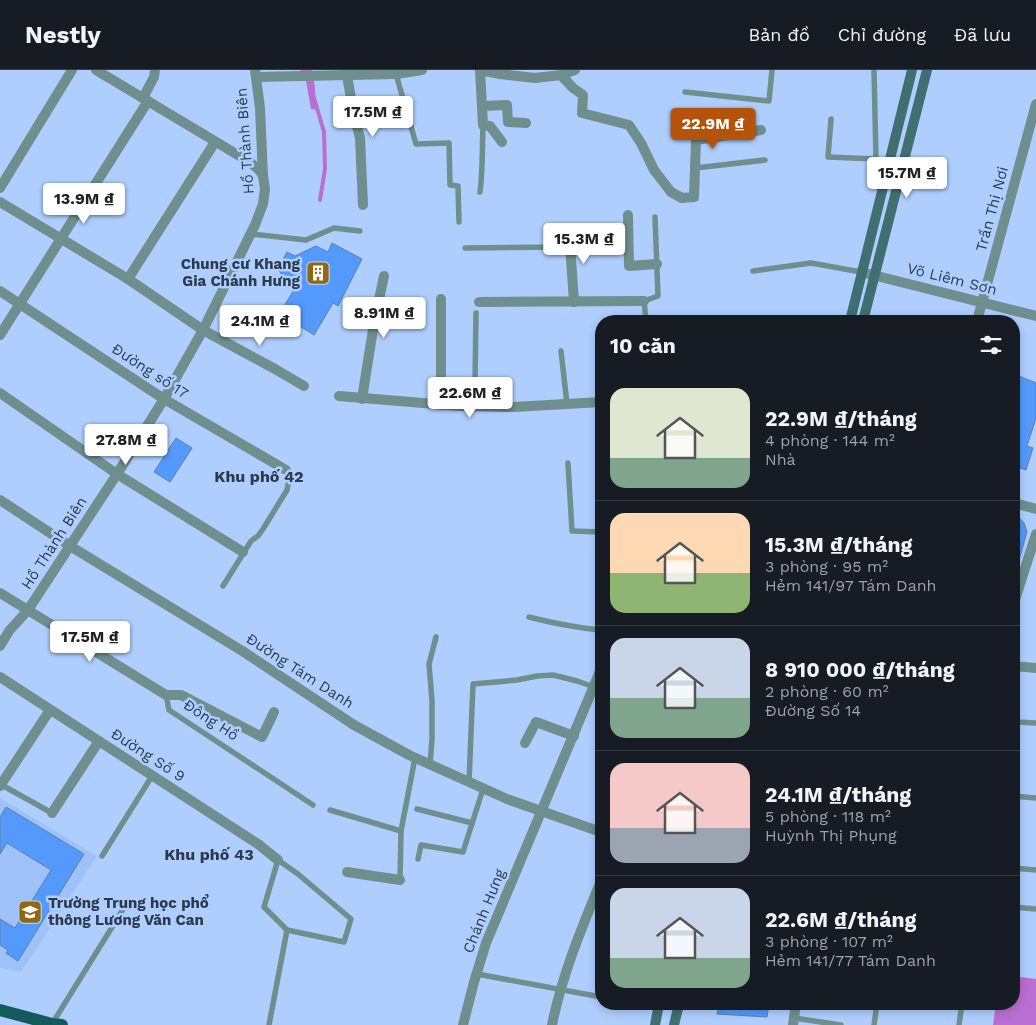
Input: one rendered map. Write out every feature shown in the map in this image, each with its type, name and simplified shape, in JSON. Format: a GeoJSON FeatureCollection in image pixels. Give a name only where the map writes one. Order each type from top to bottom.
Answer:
{"type":"FeatureCollection","features":[{"type":"Feature","properties":{"kind":"main road"},"geometry":{"type":"LineString","coordinates":[[851,315],[912,70]]}},
{"type":"Feature","properties":{"kind":"main road"},"geometry":{"type":"LineString","coordinates":[[865,315],[927,70]]}},
{"type":"Feature","properties":{"kind":"main road"},"geometry":{"type":"LineString","coordinates":[[0,1010],[57,1024]]}},
{"type":"Feature","properties":{"kind":"main road"},"geometry":{"type":"LineString","coordinates":[[654,1025],[658,1010]]}},
{"type":"Feature","properties":{"kind":"main road"},"geometry":{"type":"LineString","coordinates":[[674,1025],[678,1010]]}},
{"type":"Feature","properties":{"kind":"street"},"geometry":{"type":"LineString","coordinates":[[0,188],[72,70]]}},
{"type":"Feature","properties":{"kind":"street"},"geometry":{"type":"LineString","coordinates":[[96,70],[256,167],[263,176]]}},
{"type":"Feature","properties":{"kind":"street"},"geometry":{"type":"LineString","coordinates":[[0,335],[146,100],[155,70]]}},
{"type":"Feature","properties":{"kind":"street"},"geometry":{"type":"LineString","coordinates":[[255,73],[319,76],[346,73],[396,74],[420,70]]}},
{"type":"Feature","properties":{"kind":"street"},"geometry":{"type":"LineString","coordinates":[[502,142],[490,126],[483,125],[480,70],[500,74],[562,75],[575,70]]}},
{"type":"Feature","properties":{"kind":"street","name":"Hồ Thành Biên"},"geometry":{"type":"LineString","coordinates":[[0,646],[9,631],[28,610],[164,399],[203,330],[261,213],[265,189],[260,108],[255,73]]}},
{"type":"Feature","properties":{"kind":"street"},"geometry":{"type":"LineString","coordinates":[[346,73],[360,138],[363,204]]}},
{"type":"Feature","properties":{"kind":"street"},"geometry":{"type":"LineString","coordinates":[[562,75],[573,88],[583,95],[582,113],[629,125],[641,143],[654,170],[671,192],[682,198],[694,201],[696,140],[762,130]]}},
{"type":"Feature","properties":{"kind":"street","name":"Trần Thị Nơi"},"geometry":{"type":"LineString","coordinates":[[979,315],[1036,104]]}},
{"type":"Feature","properties":{"kind":"street"},"geometry":{"type":"LineString","coordinates":[[482,106],[507,105],[508,122],[526,123]]}},
{"type":"Feature","properties":{"kind":"street"},"geometry":{"type":"LineString","coordinates":[[128,279],[215,142]]}},
{"type":"Feature","properties":{"kind":"street"},"geometry":{"type":"LineString","coordinates":[[0,202],[128,279],[203,330],[304,386]]}},
{"type":"Feature","properties":{"kind":"street"},"geometry":{"type":"LineString","coordinates":[[628,215],[629,266],[657,264]]}},
{"type":"Feature","properties":{"kind":"street"},"geometry":{"type":"LineString","coordinates":[[569,230],[574,302]]}},
{"type":"Feature","properties":{"kind":"street","name":"Võ Liêm Sơn"},"geometry":{"type":"LineString","coordinates":[[861,272],[1036,316]]}},
{"type":"Feature","properties":{"kind":"street"},"geometry":{"type":"LineString","coordinates":[[362,399],[374,323],[384,276]]}},
{"type":"Feature","properties":{"kind":"street","name":"Đường số 17"},"geometry":{"type":"LineString","coordinates":[[0,290],[164,399],[286,470]]}},
{"type":"Feature","properties":{"kind":"street"},"geometry":{"type":"LineString","coordinates":[[441,299],[441,405]]}},
{"type":"Feature","properties":{"kind":"street"},"geometry":{"type":"LineString","coordinates":[[479,302],[644,301]]}},
{"type":"Feature","properties":{"kind":"street"},"geometry":{"type":"LineString","coordinates":[[0,393],[117,474],[244,552]]}},
{"type":"Feature","properties":{"kind":"street"},"geometry":{"type":"LineString","coordinates":[[339,396],[472,406],[514,407],[595,402]]}},
{"type":"Feature","properties":{"kind":"street","name":"Đường Tám Danh"},"geometry":{"type":"LineString","coordinates":[[0,500],[70,546],[244,652],[354,725],[430,765],[483,789],[595,830]]}},
{"type":"Feature","properties":{"kind":"street"},"geometry":{"type":"LineString","coordinates":[[1020,505],[1036,509]]}},
{"type":"Feature","properties":{"kind":"street"},"geometry":{"type":"LineString","coordinates":[[1020,584],[1036,534]]}},
{"type":"Feature","properties":{"kind":"street","name":"Đông Hồ"},"geometry":{"type":"LineString","coordinates":[[0,593],[166,695]]}},
{"type":"Feature","properties":{"kind":"street"},"geometry":{"type":"LineString","coordinates":[[1020,667],[1036,668]]}},
{"type":"Feature","properties":{"kind":"street","name":"Đường Số 9"},"geometry":{"type":"LineString","coordinates":[[0,677],[258,844],[278,860]]}},
{"type":"Feature","properties":{"kind":"street","name":"Chánh Hưng"},"geometry":{"type":"LineString","coordinates":[[463,1025],[486,943],[594,687]]}},
{"type":"Feature","properties":{"kind":"street"},"geometry":{"type":"LineString","coordinates":[[166,695],[181,695],[262,736],[274,712]]}},
{"type":"Feature","properties":{"kind":"street"},"geometry":{"type":"LineString","coordinates":[[0,785],[50,710]]}},
{"type":"Feature","properties":{"kind":"street"},"geometry":{"type":"LineString","coordinates":[[526,743],[536,722],[574,736]]}},
{"type":"Feature","properties":{"kind":"street"},"geometry":{"type":"LineString","coordinates":[[52,813],[99,741]]}},
{"type":"Feature","properties":{"kind":"street"},"geometry":{"type":"LineString","coordinates":[[347,872],[400,880]]}},
{"type":"Feature","properties":{"kind":"street"},"geometry":{"type":"LineString","coordinates":[[552,1025],[557,1002],[573,952],[595,895]]}},
{"type":"Feature","properties":{"kind":"lane"},"geometry":{"type":"LineString","coordinates":[[685,92],[769,101],[772,70]]}},
{"type":"Feature","properties":{"kind":"lane"},"geometry":{"type":"LineString","coordinates":[[874,70],[876,159],[883,189]]}},
{"type":"Feature","properties":{"kind":"lane"},"geometry":{"type":"LineString","coordinates":[[396,74],[416,144],[449,144],[450,185],[458,186],[459,222]]}},
{"type":"Feature","properties":{"kind":"lane"},"geometry":{"type":"LineString","coordinates":[[831,119],[828,157],[876,159]]}},
{"type":"Feature","properties":{"kind":"lane"},"geometry":{"type":"LineString","coordinates":[[480,192],[483,171],[483,125]]}},
{"type":"Feature","properties":{"kind":"lane"},"geometry":{"type":"LineString","coordinates":[[695,168],[765,160]]}},
{"type":"Feature","properties":{"kind":"lane"},"geometry":{"type":"LineString","coordinates":[[645,315],[644,301],[658,296],[654,217]]}},
{"type":"Feature","properties":{"kind":"lane"},"geometry":{"type":"LineString","coordinates":[[251,234],[306,240],[334,228],[360,231]]}},
{"type":"Feature","properties":{"kind":"lane"},"geometry":{"type":"LineString","coordinates":[[465,248],[570,247]]}},
{"type":"Feature","properties":{"kind":"lane"},"geometry":{"type":"LineString","coordinates":[[753,270],[811,263],[861,272]]}},
{"type":"Feature","properties":{"kind":"lane"},"geometry":{"type":"LineString","coordinates":[[472,406],[475,384],[476,313]]}},
{"type":"Feature","properties":{"kind":"lane"},"geometry":{"type":"LineString","coordinates":[[561,351],[567,404]]}},
{"type":"Feature","properties":{"kind":"lane"},"geometry":{"type":"LineString","coordinates":[[568,463],[572,531],[595,532]]}},
{"type":"Feature","properties":{"kind":"lane"},"geometry":{"type":"LineString","coordinates":[[223,586],[251,541],[263,529],[287,490],[289,480],[286,470]]}},
{"type":"Feature","properties":{"kind":"lane"},"geometry":{"type":"LineString","coordinates":[[529,617],[559,625],[595,629]]}},
{"type":"Feature","properties":{"kind":"lane"},"geometry":{"type":"LineString","coordinates":[[430,765],[432,701],[429,664],[436,637]]}},
{"type":"Feature","properties":{"kind":"lane"},"geometry":{"type":"LineString","coordinates":[[469,782],[473,684],[536,676],[553,676],[594,687]]}},
{"type":"Feature","properties":{"kind":"lane","name":"Đông Hồ"},"geometry":{"type":"LineString","coordinates":[[166,695],[169,710],[313,805]]}},
{"type":"Feature","properties":{"kind":"lane"},"geometry":{"type":"LineString","coordinates":[[1020,722],[1036,723]]}},
{"type":"Feature","properties":{"kind":"lane"},"geometry":{"type":"LineString","coordinates":[[400,880],[401,830],[416,758]]}},
{"type":"Feature","properties":{"kind":"lane"},"geometry":{"type":"LineString","coordinates":[[102,856],[152,776]]}},
{"type":"Feature","properties":{"kind":"lane"},"geometry":{"type":"LineString","coordinates":[[0,785],[52,813]]}},
{"type":"Feature","properties":{"kind":"lane"},"geometry":{"type":"LineString","coordinates":[[418,859],[421,844],[463,852],[483,789]]}},
{"type":"Feature","properties":{"kind":"lane"},"geometry":{"type":"LineString","coordinates":[[1020,797],[1036,798]]}},
{"type":"Feature","properties":{"kind":"lane"},"geometry":{"type":"LineString","coordinates":[[417,809],[472,823]]}},
{"type":"Feature","properties":{"kind":"lane"},"geometry":{"type":"LineString","coordinates":[[330,810],[401,830]]}},
{"type":"Feature","properties":{"kind":"lane"},"geometry":{"type":"LineString","coordinates":[[278,860],[298,874],[351,919],[344,942],[287,930],[264,906],[278,860]]}},
{"type":"Feature","properties":{"kind":"lane"},"geometry":{"type":"LineString","coordinates":[[1020,869],[1036,870]]}},
{"type":"Feature","properties":{"kind":"lane"},"geometry":{"type":"LineString","coordinates":[[57,1024],[127,903]]}},
{"type":"Feature","properties":{"kind":"lane"},"geometry":{"type":"LineString","coordinates":[[1020,908],[1036,909]]}},
{"type":"Feature","properties":{"kind":"lane"},"geometry":{"type":"LineString","coordinates":[[269,1025],[287,930]]}},
{"type":"Feature","properties":{"kind":"lane"},"geometry":{"type":"LineString","coordinates":[[477,974],[595,995]]}},
{"type":"Feature","properties":{"kind":"lane"},"geometry":{"type":"LineString","coordinates":[[874,1025],[876,1010]]}},
{"type":"Feature","properties":{"kind":"lane"},"geometry":{"type":"LineString","coordinates":[[959,1025],[961,1010]]}},
{"type":"Feature","properties":{"kind":"lane"},"geometry":{"type":"LineString","coordinates":[[793,1021],[841,1025]]}},
{"type":"Feature","properties":{"kind":"shaded area"},"geometry":{"type":"Polygon","coordinates":[[[300,70],[312,70],[316,110],[311,109],[306,81],[300,70]]]}},
{"type":"Feature","properties":{"kind":"shaded area","name":"Trường Trung học phổ thông Lương Văn Can"},"geometry":{"type":"Polygon","coordinates":[[[0,798],[97,856],[21,972],[0,968],[0,798]]]}},
{"type":"Feature","properties":{"kind":"shaded area"},"geometry":{"type":"Polygon","coordinates":[[[1020,977],[1036,979],[1036,1025],[993,1025],[995,1010],[1020,1010],[1020,977]]]}},
{"type":"Feature","properties":{"kind":"building","name":"Chung cư Khang Gia Chánh Hưng"},"geometry":{"type":"Polygon","coordinates":[[[332,243],[362,259],[338,306],[333,303],[314,335],[287,318],[288,316],[281,311],[297,285],[283,278],[278,268],[287,252],[295,256],[316,246],[328,252],[332,243]]]}},
{"type":"Feature","properties":{"kind":"building"},"geometry":{"type":"Polygon","coordinates":[[[1020,376],[1036,383],[1036,418],[1027,446],[1033,448],[1026,470],[1020,468],[1020,376]]]}},
{"type":"Feature","properties":{"kind":"building"},"geometry":{"type":"Polygon","coordinates":[[[176,438],[192,448],[170,482],[154,472],[176,438]]]}},
{"type":"Feature","properties":{"kind":"building"},"geometry":{"type":"Polygon","coordinates":[[[1020,519],[1024,523],[1027,532],[1020,556],[1020,519]]]}},
{"type":"Feature","properties":{"kind":"building"},"geometry":{"type":"Polygon","coordinates":[[[6,807],[84,854],[18,961],[6,953],[8,950],[0,945],[0,919],[15,928],[51,870],[7,843],[0,854],[0,817],[6,807]]]}},
{"type":"Feature","properties":{"kind":"building"},"geometry":{"type":"Polygon","coordinates":[[[718,1010],[768,1010],[767,1017],[717,1014],[718,1010]]]}},
{"type":"Feature","properties":{"kind":"waterway"},"geometry":{"type":"LineString","coordinates":[[314,98],[324,132],[325,169],[320,200]]}},
{"type":"Feature","properties":{"kind":"place","name":"Chung cư Khang Gia Chánh Hưng"},"geometry":{"type":"Point","coordinates":[318,273]}},
{"type":"Feature","properties":{"kind":"place","name":"Trường Trung học phổ thông Lương Văn Can"},"geometry":{"type":"Point","coordinates":[30,912]}},
{"type":"Feature","properties":{"kind":"district","name":"Khu phố 42"},"geometry":{"type":"Point","coordinates":[259,476]}},
{"type":"Feature","properties":{"kind":"district","name":"Khu phố 43"},"geometry":{"type":"Point","coordinates":[209,854]}}]}
